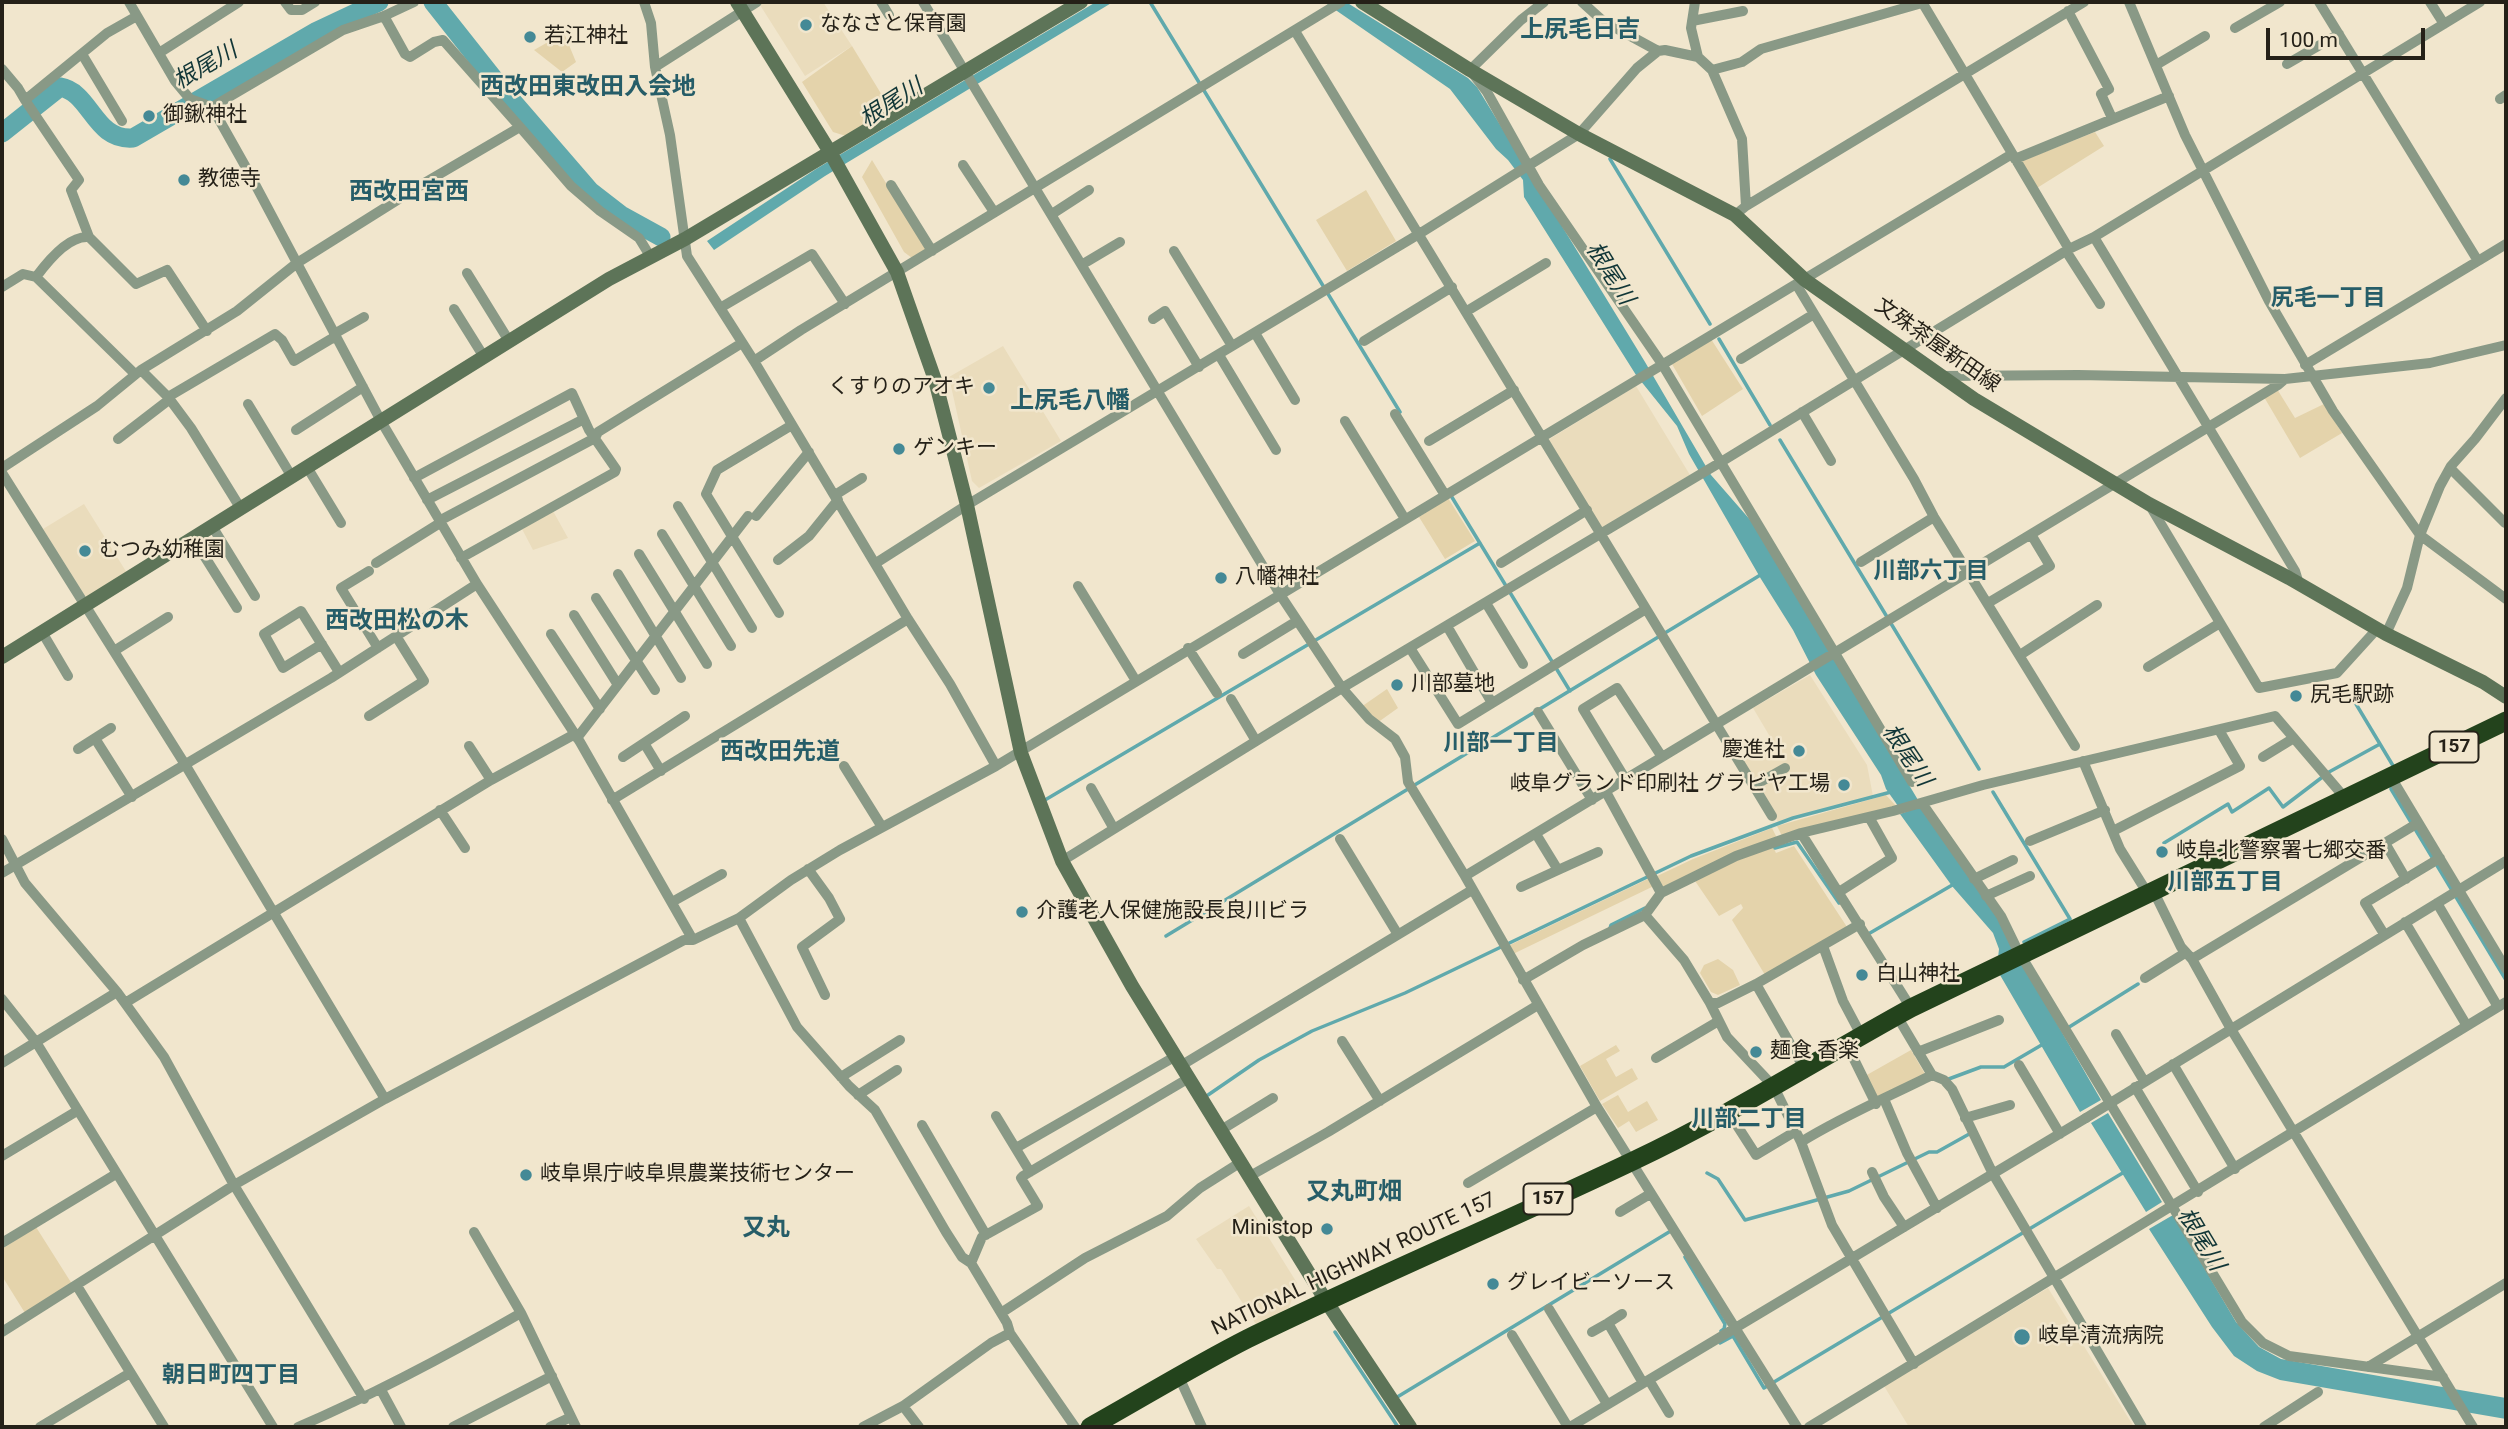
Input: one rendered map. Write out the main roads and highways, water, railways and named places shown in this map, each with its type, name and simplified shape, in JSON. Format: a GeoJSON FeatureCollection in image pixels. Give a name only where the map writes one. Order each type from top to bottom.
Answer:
{"type":"FeatureCollection","features":[{"type":"Feature","properties":{"kind":"highway","name":"NATIONAL HIGHWAY ROUTE 157"},"geometry":{"type":"LineString","coordinates":[[1090,1427],[1244,1341],[1632,1162],[1729,1113],[1904,1012],[2506,721]]}},
{"type":"Feature","properties":{"kind":"water"},"geometry":{"type":"Polygon","coordinates":[[[1096,2],[1113,2],[825,176],[714,250],[707,241],[816,169],[1096,2]]]}},
{"type":"Feature","properties":{"kind":"water"},"geometry":{"type":"Polygon","coordinates":[[[1324,2],[1346,2],[1468,78],[1477,87],[1711,475],[1752,522],[1918,800],[1898,806],[1886,789],[1881,775],[1816,675],[1793,630],[1689,454],[1677,426],[1636,375],[1524,197],[1523,180],[1450,89],[1324,2]]]}},
{"type":"Feature","properties":{"kind":"water"},"geometry":{"type":"Polygon","coordinates":[[[1920,807],[1999,917],[2014,950],[1998,958],[1999,949],[1993,933],[1952,886],[1900,814],[1920,807]]]}},
{"type":"Feature","properties":{"kind":"water"},"geometry":{"type":"Polygon","coordinates":[[[2022,963],[2101,1100],[2080,1112],[2000,975],[2022,963]]]}},
{"type":"Feature","properties":{"kind":"water"},"geometry":{"type":"Polygon","coordinates":[[[2108,1113],[2162,1202],[2146,1212],[2091,1123],[2108,1113]]]}},
{"type":"Feature","properties":{"kind":"water"},"geometry":{"type":"Polygon","coordinates":[[[2173,1215],[2236,1322],[2259,1347],[2281,1359],[2506,1398],[2506,1419],[2280,1380],[2257,1371],[2234,1356],[2212,1327],[2149,1229],[2173,1215]]]}},
{"type":"Feature","properties":{"kind":"waterway","name":"根尾川"},"geometry":{"type":"LineString","coordinates":[[2,133],[60,87],[79,97],[110,132],[120,137],[133,138],[317,31],[379,2]]}},
{"type":"Feature","properties":{"kind":"waterway","name":"根尾川"},"geometry":{"type":"LineString","coordinates":[[433,2],[501,88],[590,191],[621,215],[661,237]]}},
{"type":"Feature","properties":{"kind":"waterway"},"geometry":{"type":"LineString","coordinates":[[1150,2],[1400,412]]}},
{"type":"Feature","properties":{"kind":"waterway"},"geometry":{"type":"LineString","coordinates":[[1610,159],[1710,324]]}},
{"type":"Feature","properties":{"kind":"waterway"},"geometry":{"type":"LineString","coordinates":[[1719,339],[1770,425]]}},
{"type":"Feature","properties":{"kind":"waterway"},"geometry":{"type":"LineString","coordinates":[[1780,440],[1979,769]]}},
{"type":"Feature","properties":{"kind":"waterway"},"geometry":{"type":"LineString","coordinates":[[1450,494],[1570,691]]}},
{"type":"Feature","properties":{"kind":"waterway"},"geometry":{"type":"LineString","coordinates":[[1045,800],[1480,543]]}},
{"type":"Feature","properties":{"kind":"waterway"},"geometry":{"type":"LineString","coordinates":[[1166,936],[1762,574]]}},
{"type":"Feature","properties":{"kind":"waterway"},"geometry":{"type":"LineString","coordinates":[[2353,699],[2395,769]]}},
{"type":"Feature","properties":{"kind":"waterway"},"geometry":{"type":"LineString","coordinates":[[2164,843],[2228,804],[2232,812],[2269,788],[2283,807],[2329,772],[2380,744]]}},
{"type":"Feature","properties":{"kind":"waterway"},"geometry":{"type":"LineString","coordinates":[[2392,784],[2391,789],[2506,980]]}},
{"type":"Feature","properties":{"kind":"waterway"},"geometry":{"type":"LineString","coordinates":[[1208,1095],[1259,1060],[1312,1031],[1405,993],[1691,856],[1793,818],[1891,792]]}},
{"type":"Feature","properties":{"kind":"waterway"},"geometry":{"type":"LineString","coordinates":[[1993,792],[2070,919],[2024,942]]}},
{"type":"Feature","properties":{"kind":"waterway"},"geometry":{"type":"LineString","coordinates":[[1775,848],[1797,842],[1839,903]]}},
{"type":"Feature","properties":{"kind":"waterway"},"geometry":{"type":"LineString","coordinates":[[1870,933],[1954,884]]}},
{"type":"Feature","properties":{"kind":"waterway"},"geometry":{"type":"LineString","coordinates":[[1610,928],[1611,925],[1645,908]]}},
{"type":"Feature","properties":{"kind":"waterway"},"geometry":{"type":"LineString","coordinates":[[2066,1029],[2138,984]]}},
{"type":"Feature","properties":{"kind":"waterway"},"geometry":{"type":"LineString","coordinates":[[1946,1080],[1981,1067],[2004,1067],[2045,1043]]}},
{"type":"Feature","properties":{"kind":"waterway"},"geometry":{"type":"LineString","coordinates":[[1707,1173],[1718,1179],[1745,1220],[1849,1191],[1929,1152],[1937,1152],[1971,1133]]}},
{"type":"Feature","properties":{"kind":"waterway"},"geometry":{"type":"LineString","coordinates":[[1720,1343],[1733,1336],[1764,1388],[2126,1171]]}},
{"type":"Feature","properties":{"kind":"waterway"},"geometry":{"type":"LineString","coordinates":[[1394,1399],[1669,1232]]}},
{"type":"Feature","properties":{"kind":"waterway"},"geometry":{"type":"LineString","coordinates":[[1685,1257],[1725,1324],[1721,1331]]}},
{"type":"Feature","properties":{"kind":"waterway"},"geometry":{"type":"LineString","coordinates":[[1335,1332],[1398,1427]]}},
{"type":"Feature","properties":{"kind":"place","name":"ななさと保育園"},"geometry":{"type":"Point","coordinates":[806,25]}},
{"type":"Feature","properties":{"kind":"place","name":"若江神社"},"geometry":{"type":"Point","coordinates":[530,37]}},
{"type":"Feature","properties":{"kind":"place","name":"御鍬神社"},"geometry":{"type":"Point","coordinates":[149,116]}},
{"type":"Feature","properties":{"kind":"place","name":"教徳寺"},"geometry":{"type":"Point","coordinates":[184,180]}},
{"type":"Feature","properties":{"kind":"place","name":"くすりのアオキ"},"geometry":{"type":"Point","coordinates":[989,388]}},
{"type":"Feature","properties":{"kind":"place","name":"ゲンキー"},"geometry":{"type":"Point","coordinates":[899,449]}},
{"type":"Feature","properties":{"kind":"place","name":"むつみ幼稚園"},"geometry":{"type":"Point","coordinates":[85,551]}},
{"type":"Feature","properties":{"kind":"place","name":"八幡神社"},"geometry":{"type":"Point","coordinates":[1221,578]}},
{"type":"Feature","properties":{"kind":"place","name":"川部墓地"},"geometry":{"type":"Point","coordinates":[1397,685]}},
{"type":"Feature","properties":{"kind":"place","name":"尻毛駅跡"},"geometry":{"type":"Point","coordinates":[2296,696]}},
{"type":"Feature","properties":{"kind":"place","name":"慶進社"},"geometry":{"type":"Point","coordinates":[1799,751]}},
{"type":"Feature","properties":{"kind":"place","name":"岐阜グランド印刷社 グラビヤ工場"},"geometry":{"type":"Point","coordinates":[1844,785]}},
{"type":"Feature","properties":{"kind":"place","name":"岐阜北警察署七郷交番"},"geometry":{"type":"Point","coordinates":[2162,852]}},
{"type":"Feature","properties":{"kind":"place","name":"介護老人保健施設長良川ビラ"},"geometry":{"type":"Point","coordinates":[1022,912]}},
{"type":"Feature","properties":{"kind":"place","name":"白山神社"},"geometry":{"type":"Point","coordinates":[1862,975]}},
{"type":"Feature","properties":{"kind":"place","name":"麺食 香楽"},"geometry":{"type":"Point","coordinates":[1756,1052]}},
{"type":"Feature","properties":{"kind":"place","name":"岐阜県庁岐阜県農業技術センター"},"geometry":{"type":"Point","coordinates":[526,1175]}},
{"type":"Feature","properties":{"kind":"place","name":"Ministop"},"geometry":{"type":"Point","coordinates":[1327,1229]}},
{"type":"Feature","properties":{"kind":"place","name":"グレイビーソース"},"geometry":{"type":"Point","coordinates":[1493,1284]}},
{"type":"Feature","properties":{"kind":"place","name":"岐阜清流病院"},"geometry":{"type":"Point","coordinates":[2022,1337]}},
{"type":"Feature","properties":{"kind":"district","name":"上尻毛日吉"},"geometry":{"type":"Point","coordinates":[1580,31]}},
{"type":"Feature","properties":{"kind":"district","name":"西改田東改田入会地"},"geometry":{"type":"Point","coordinates":[588,88]}},
{"type":"Feature","properties":{"kind":"district","name":"西改田宮西"},"geometry":{"type":"Point","coordinates":[409,193]}},
{"type":"Feature","properties":{"kind":"district","name":"尻毛一丁目"},"geometry":{"type":"Point","coordinates":[2328,299]}},
{"type":"Feature","properties":{"kind":"district","name":"上尻毛八幡"},"geometry":{"type":"Point","coordinates":[1070,402]}},
{"type":"Feature","properties":{"kind":"district","name":"川部六丁目"},"geometry":{"type":"Point","coordinates":[1931,572]}},
{"type":"Feature","properties":{"kind":"district","name":"西改田松の木"},"geometry":{"type":"Point","coordinates":[397,622]}},
{"type":"Feature","properties":{"kind":"district","name":"川部一丁目"},"geometry":{"type":"Point","coordinates":[1501,744]}},
{"type":"Feature","properties":{"kind":"district","name":"西改田先道"},"geometry":{"type":"Point","coordinates":[780,753]}},
{"type":"Feature","properties":{"kind":"district","name":"川部五丁目"},"geometry":{"type":"Point","coordinates":[2225,883]}},
{"type":"Feature","properties":{"kind":"district","name":"川部二丁目"},"geometry":{"type":"Point","coordinates":[1749,1120]}},
{"type":"Feature","properties":{"kind":"district","name":"又丸町畑"},"geometry":{"type":"Point","coordinates":[1354,1193]}},
{"type":"Feature","properties":{"kind":"district","name":"又丸"},"geometry":{"type":"Point","coordinates":[766,1229]}},
{"type":"Feature","properties":{"kind":"district","name":"朝日町四丁目"},"geometry":{"type":"Point","coordinates":[231,1376]}}]}
